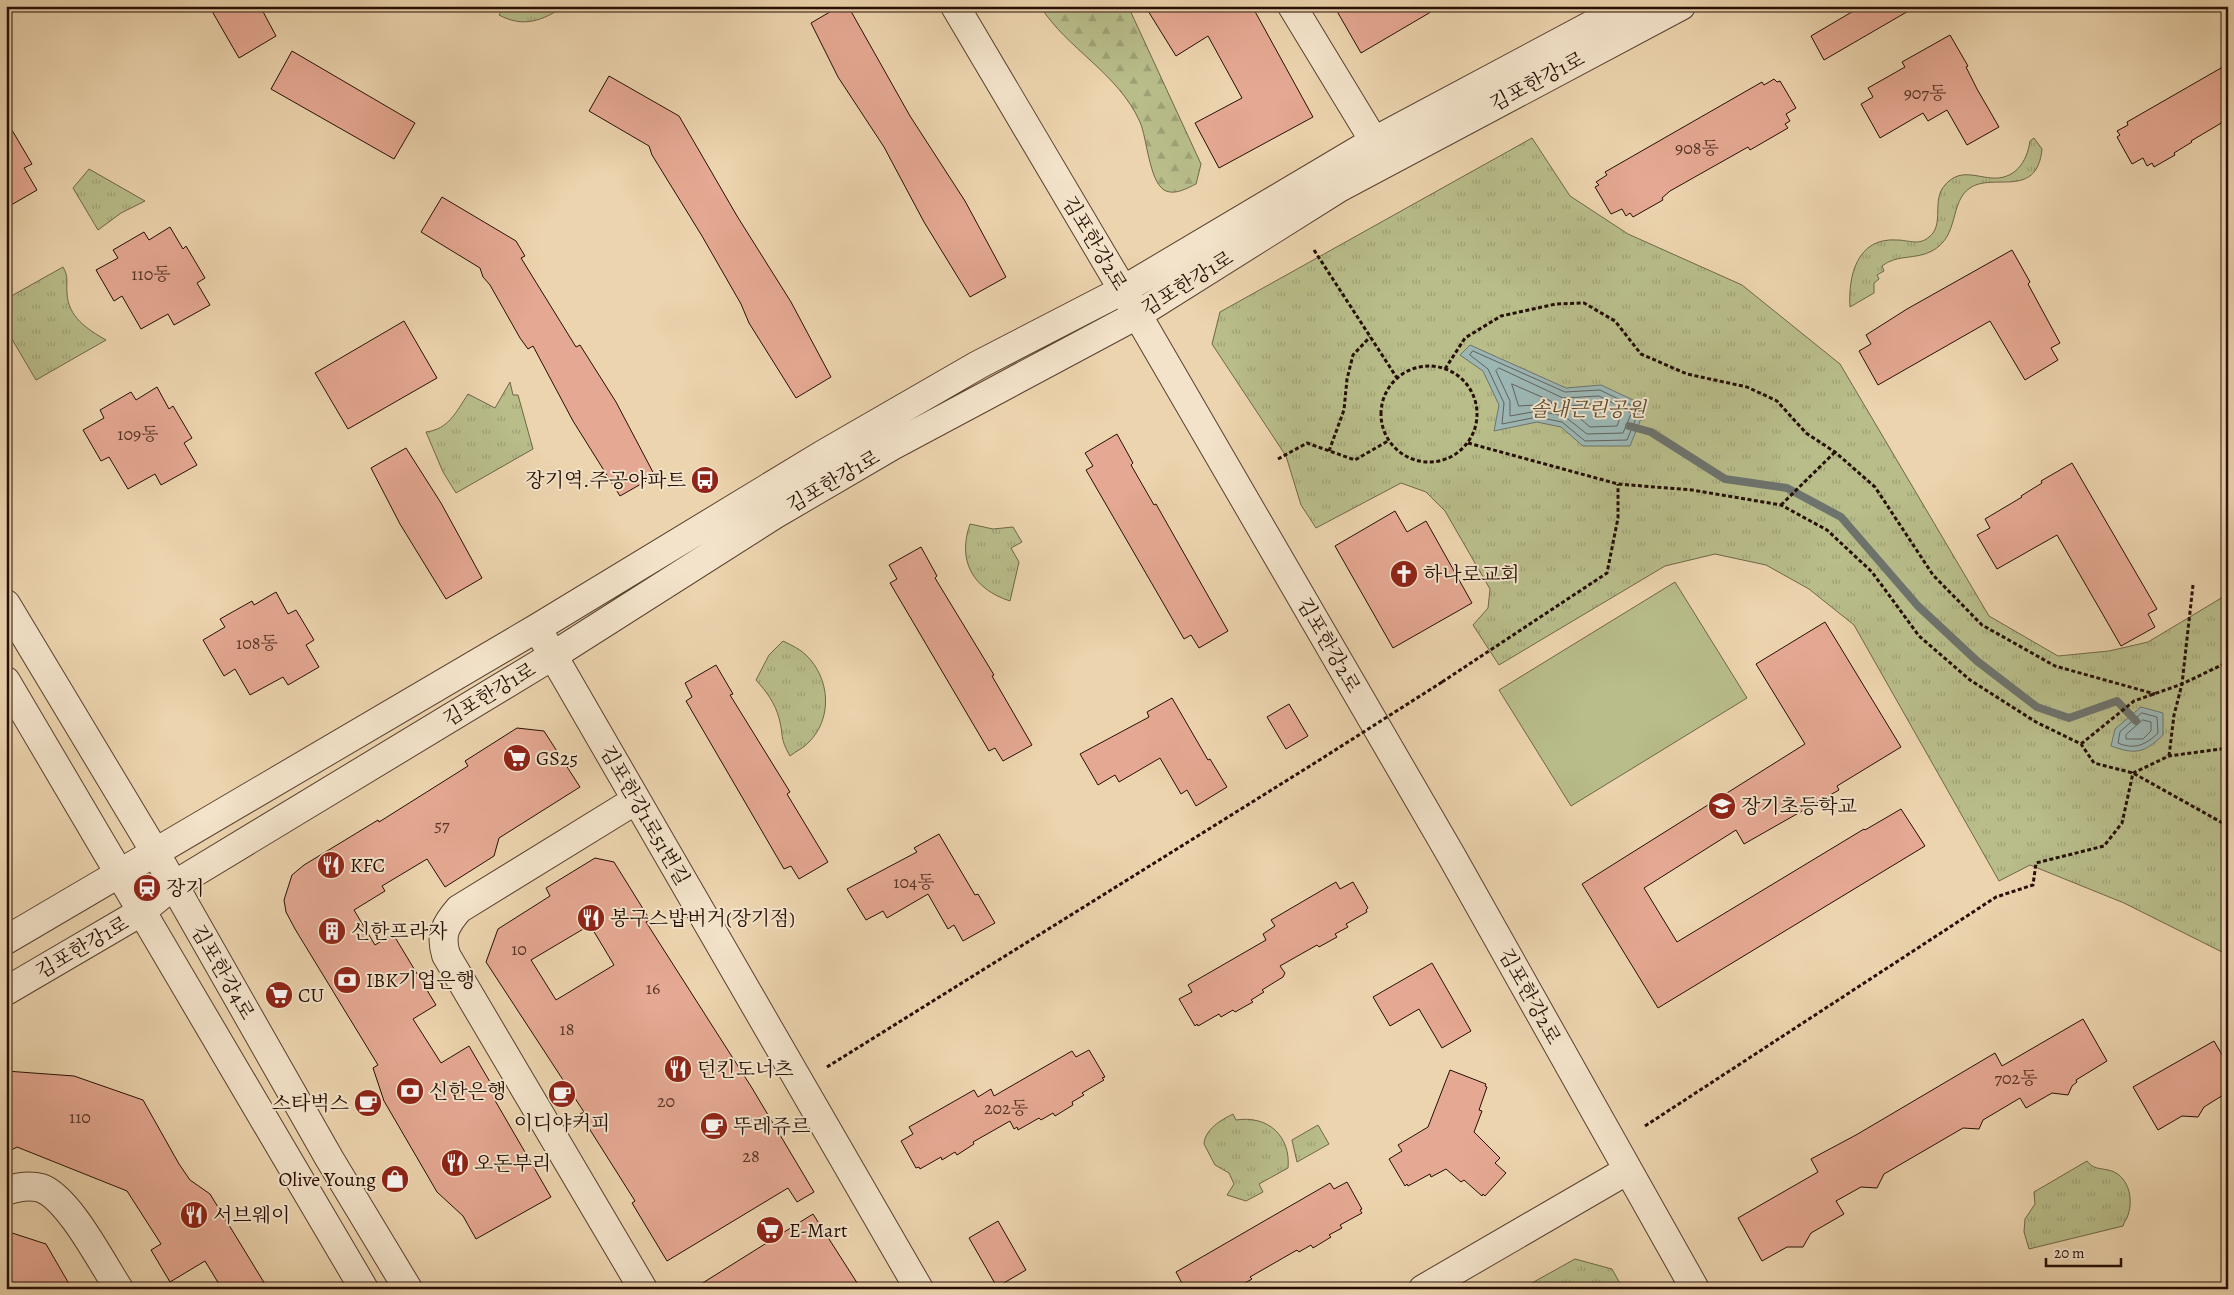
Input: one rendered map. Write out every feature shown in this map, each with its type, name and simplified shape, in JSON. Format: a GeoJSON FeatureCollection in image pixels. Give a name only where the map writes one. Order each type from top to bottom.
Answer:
{"type":"FeatureCollection","features":[{"type":"Feature","properties":{"kind":"street","name":"김포한강2로"},"geometry":{"type":"LineString","coordinates":[[955,6],[1123,290],[1451,855],[1695,1289]]}},
{"type":"Feature","properties":{"kind":"street"},"geometry":{"type":"LineString","coordinates":[[1292,6],[1374,142]]}},
{"type":"Feature","properties":{"kind":"street","name":"김포한강1로"},"geometry":{"type":"LineString","coordinates":[[6,940],[537,628],[822,455],[978,364],[1123,290],[1374,142],[1627,6]]}},
{"type":"Feature","properties":{"kind":"street","name":"김포한강1로"},"geometry":{"type":"LineString","coordinates":[[6,990],[141,912],[174,885],[554,655],[791,505],[982,397],[1136,314],[1339,188],[1681,6]]}},
{"type":"Feature","properties":{"kind":"street","name":"김포한강4로"},"geometry":{"type":"LineString","coordinates":[[6,604],[155,852],[329,1158],[408,1289]]}},
{"type":"Feature","properties":{"kind":"street","name":"김포한강1로51번길"},"geometry":{"type":"LineString","coordinates":[[537,628],[918,1289]]}},
{"type":"Feature","properties":{"kind":"street","name":"김포한강4로"},"geometry":{"type":"LineString","coordinates":[[6,681],[364,1289]]}},
{"type":"Feature","properties":{"kind":"street"},"geometry":{"type":"LineString","coordinates":[[636,800],[459,909],[446,924],[442,940],[446,955],[643,1289]]}},
{"type":"Feature","properties":{"kind":"street"},"geometry":{"type":"LineString","coordinates":[[1423,1289],[1628,1170]]}},
{"type":"Feature","properties":{"kind":"street"},"geometry":{"type":"LineString","coordinates":[[6,1191],[26,1187],[40,1188],[53,1194],[71,1214],[119,1289]]}},
{"type":"Feature","properties":{"kind":"path"},"geometry":{"type":"LineString","coordinates":[[1314,250],[1397,378]]}},
{"type":"Feature","properties":{"kind":"path"},"geometry":{"type":"LineString","coordinates":[[1445,369],[1465,338],[1501,316],[1556,304],[1584,303],[1615,321],[1640,354],[1687,374],[1747,387],[1776,401],[1806,433],[1836,452],[1875,487],[1933,575],[1982,625],[2055,666],[2155,694]]}},
{"type":"Feature","properties":{"kind":"path"},"geometry":{"type":"LineString","coordinates":[[1329,451],[1344,410],[1347,379],[1353,355],[1370,337]]}},
{"type":"Feature","properties":{"kind":"path"},"geometry":{"type":"LineString","coordinates":[[1421,366],[1445,369],[1466,383],[1474,397],[1478,413],[1475,430],[1468,443],[1457,454],[1443,461],[1428,463],[1412,460],[1398,453],[1388,441],[1382,427],[1380,412],[1384,396],[1397,378],[1421,366]]}},
{"type":"Feature","properties":{"kind":"path"},"geometry":{"type":"LineString","coordinates":[[1278,459],[1307,444],[1355,460],[1388,441]]}},
{"type":"Feature","properties":{"kind":"path"},"geometry":{"type":"LineString","coordinates":[[1468,443],[1618,484],[1692,490],[1781,505],[1827,530],[1872,572],[1919,636],[1970,680],[2036,722],[2081,744],[2094,763],[2133,773],[2228,826]]}},
{"type":"Feature","properties":{"kind":"path"},"geometry":{"type":"LineString","coordinates":[[1781,505],[1836,452]]}},
{"type":"Feature","properties":{"kind":"path"},"geometry":{"type":"LineString","coordinates":[[827,1067],[1318,761],[1607,573],[1618,518],[1618,484]]}},
{"type":"Feature","properties":{"kind":"path"},"geometry":{"type":"LineString","coordinates":[[2168,756],[2174,715],[2182,684],[2193,585]]}},
{"type":"Feature","properties":{"kind":"path"},"geometry":{"type":"LineString","coordinates":[[2081,744],[2134,701],[2182,684],[2228,662]]}},
{"type":"Feature","properties":{"kind":"path"},"geometry":{"type":"LineString","coordinates":[[2133,773],[2168,756],[2228,748]]}},
{"type":"Feature","properties":{"kind":"path"},"geometry":{"type":"LineString","coordinates":[[1645,1126],[1996,897],[2033,884],[2036,863],[2104,846],[2122,823],[2133,773]]}},
{"type":"Feature","properties":{"kind":"green space"},"geometry":{"type":"Polygon","coordinates":[[[504,6],[564,6],[541,19],[525,22],[508,19],[499,15],[504,6]]]}},
{"type":"Feature","properties":{"kind":"green space"},"geometry":{"type":"Polygon","coordinates":[[[1040,6],[1128,6],[1201,164],[1196,184],[1181,191],[1172,192],[1164,190],[1159,185],[1152,168],[1140,122],[1130,105],[1119,89],[1064,35],[1040,6]]]}},
{"type":"Feature","properties":{"kind":"green space","name":"솔내근린공원"},"geometry":{"type":"Polygon","coordinates":[[[1532,138],[1570,196],[1628,234],[1742,285],[1840,364],[1989,616],[2058,656],[2109,651],[2148,642],[2228,594],[2228,955],[2124,903],[2030,865],[1999,881],[1854,625],[1809,589],[1766,565],[1715,554],[1665,566],[1499,665],[1473,625],[1488,608],[1490,589],[1445,511],[1426,492],[1401,483],[1316,528],[1301,505],[1286,456],[1212,344],[1220,312],[1532,138]]]}},
{"type":"Feature","properties":{"kind":"green space"},"geometry":{"type":"Polygon","coordinates":[[[2034,138],[2042,149],[2038,165],[2032,174],[2023,180],[1990,182],[1970,188],[1963,194],[1951,228],[1941,245],[1926,254],[1900,258],[1882,266],[1884,271],[1877,275],[1879,279],[1874,283],[1874,293],[1850,307],[1853,271],[1864,252],[1872,245],[1883,241],[1917,242],[1925,240],[1934,232],[1941,191],[1950,180],[1961,175],[1999,178],[2013,173],[2023,162],[2030,141],[2034,138]]]}},
{"type":"Feature","properties":{"kind":"green space"},"geometry":{"type":"Polygon","coordinates":[[[89,169],[145,201],[121,213],[98,230],[73,188],[89,169]]]}},
{"type":"Feature","properties":{"kind":"green space"},"geometry":{"type":"Polygon","coordinates":[[[63,267],[67,277],[68,301],[75,316],[86,327],[106,340],[36,380],[6,329],[6,299],[63,267]]]}},
{"type":"Feature","properties":{"kind":"green space"},"geometry":{"type":"Polygon","coordinates":[[[510,382],[513,395],[518,395],[533,449],[456,493],[443,472],[426,432],[441,427],[451,419],[468,394],[495,408],[510,382]]]}},
{"type":"Feature","properties":{"kind":"green space"},"geometry":{"type":"Polygon","coordinates":[[[970,524],[993,529],[1013,527],[1022,542],[1011,548],[1019,562],[1010,601],[986,589],[971,572],[966,550],[966,537],[970,524]]]}},
{"type":"Feature","properties":{"kind":"green space"},"geometry":{"type":"Polygon","coordinates":[[[1675,582],[1747,698],[1571,806],[1499,690],[1675,582]]]}},
{"type":"Feature","properties":{"kind":"green space"},"geometry":{"type":"Polygon","coordinates":[[[783,641],[801,651],[814,664],[824,686],[826,698],[822,722],[817,732],[807,744],[790,756],[783,740],[775,707],[767,693],[756,680],[769,655],[783,641]]]}},
{"type":"Feature","properties":{"kind":"green space"},"geometry":{"type":"Polygon","coordinates":[[[1233,1114],[1236,1120],[1248,1119],[1258,1121],[1275,1130],[1286,1146],[1288,1157],[1288,1168],[1259,1184],[1263,1192],[1246,1201],[1227,1195],[1234,1184],[1229,1173],[1215,1165],[1204,1144],[1210,1129],[1233,1114]]]}},
{"type":"Feature","properties":{"kind":"green space"},"geometry":{"type":"Polygon","coordinates":[[[1318,1125],[1329,1144],[1297,1162],[1292,1140],[1318,1125]]]}},
{"type":"Feature","properties":{"kind":"green space"},"geometry":{"type":"Polygon","coordinates":[[[2087,1161],[2094,1167],[2115,1172],[2125,1182],[2130,1194],[2130,1208],[2123,1226],[2029,1249],[2024,1232],[2025,1219],[2035,1204],[2034,1192],[2087,1161]]]}},
{"type":"Feature","properties":{"kind":"green space"},"geometry":{"type":"Polygon","coordinates":[[[1575,1259],[1612,1269],[1623,1289],[1521,1289],[1575,1259]]]}},
{"type":"Feature","properties":{"kind":"water"},"geometry":{"type":"Polygon","coordinates":[[[1470,345],[1566,388],[1601,385],[1646,406],[1630,446],[1583,446],[1561,427],[1537,422],[1494,431],[1499,405],[1483,371],[1460,355],[1470,345]]]}},
{"type":"Feature","properties":{"kind":"water"},"geometry":{"type":"Polygon","coordinates":[[[2141,707],[2163,713],[2163,735],[2150,746],[2139,751],[2127,751],[2111,746],[2115,729],[2141,707]]]}},
{"type":"Feature","properties":{"kind":"building"},"geometry":{"type":"Polygon","coordinates":[[[209,6],[260,6],[276,36],[239,58],[209,6]]]}},
{"type":"Feature","properties":{"kind":"building"},"geometry":{"type":"Polygon","coordinates":[[[840,6],[848,6],[910,116],[965,201],[1006,277],[970,297],[924,222],[884,147],[838,77],[811,23],[840,6]]]}},
{"type":"Feature","properties":{"kind":"building"},"geometry":{"type":"Polygon","coordinates":[[[1145,6],[1252,6],[1313,117],[1219,168],[1195,123],[1242,98],[1208,36],[1176,56],[1145,6]]]}},
{"type":"Feature","properties":{"kind":"building"},"geometry":{"type":"Polygon","coordinates":[[[1334,6],[1441,6],[1361,53],[1334,6]]]}},
{"type":"Feature","properties":{"kind":"building"},"geometry":{"type":"Polygon","coordinates":[[[1862,6],[1917,6],[1824,60],[1811,36],[1862,6]]]}},
{"type":"Feature","properties":{"kind":"building"},"geometry":{"type":"Polygon","coordinates":[[[1950,35],[1968,66],[1966,67],[1977,89],[1999,127],[1967,145],[1947,110],[1928,121],[1923,113],[1880,138],[1861,104],[1873,97],[1868,88],[1905,67],[1902,62],[1950,35]]]}},
{"type":"Feature","properties":{"kind":"building"},"geometry":{"type":"Polygon","coordinates":[[[292,51],[415,123],[394,159],[271,89],[292,51]]]}},
{"type":"Feature","properties":{"kind":"building"},"geometry":{"type":"Polygon","coordinates":[[[2228,64],[2228,119],[2191,141],[2174,153],[2175,155],[2154,167],[2152,163],[2147,166],[2143,158],[2132,164],[2117,137],[2120,135],[2117,131],[2128,125],[2127,122],[2228,64]]]}},
{"type":"Feature","properties":{"kind":"building"},"geometry":{"type":"Polygon","coordinates":[[[609,76],[679,116],[737,216],[791,302],[831,377],[796,398],[749,323],[741,304],[652,155],[649,146],[589,111],[609,76]]]}},
{"type":"Feature","properties":{"kind":"building"},"geometry":{"type":"Polygon","coordinates":[[[1774,79],[1777,82],[1780,81],[1796,108],[1786,114],[1790,121],[1785,124],[1788,128],[1750,150],[1748,147],[1670,191],[1662,198],[1663,200],[1633,217],[1630,213],[1626,216],[1622,209],[1611,214],[1595,187],[1599,185],[1596,182],[1607,175],[1605,172],[1762,82],[1764,85],[1774,79]]]}},
{"type":"Feature","properties":{"kind":"building"},"geometry":{"type":"Polygon","coordinates":[[[6,120],[32,164],[24,168],[37,190],[6,208],[6,120]]]}},
{"type":"Feature","properties":{"kind":"building"},"geometry":{"type":"Polygon","coordinates":[[[442,197],[516,241],[525,256],[521,258],[576,347],[580,345],[616,402],[655,476],[620,496],[573,421],[533,346],[528,349],[520,338],[490,285],[483,277],[480,268],[421,232],[442,197]]]}},
{"type":"Feature","properties":{"kind":"building"},"geometry":{"type":"Polygon","coordinates":[[[170,227],[183,249],[186,246],[205,278],[197,283],[210,305],[174,325],[168,314],[141,329],[122,296],[114,301],[96,270],[118,258],[113,250],[144,232],[149,240],[170,227]]]}},
{"type":"Feature","properties":{"kind":"building"},"geometry":{"type":"Polygon","coordinates":[[[2012,250],[2060,343],[2051,348],[2058,360],[2025,380],[1990,321],[1878,385],[1859,351],[1871,344],[1866,335],[1907,309],[2012,250]]]}},
{"type":"Feature","properties":{"kind":"building"},"geometry":{"type":"Polygon","coordinates":[[[404,321],[437,378],[348,429],[315,373],[404,321]]]}},
{"type":"Feature","properties":{"kind":"building"},"geometry":{"type":"Polygon","coordinates":[[[157,387],[169,409],[173,406],[192,438],[184,443],[197,465],[161,485],[155,474],[128,489],[109,457],[101,461],[83,430],[104,418],[100,410],[131,392],[136,400],[157,387]]]}},
{"type":"Feature","properties":{"kind":"building"},"geometry":{"type":"Polygon","coordinates":[[[1117,434],[1133,463],[1131,465],[1154,505],[1156,504],[1228,631],[1199,648],[1191,635],[1184,639],[1086,470],[1093,466],[1085,453],[1117,434]]]}},
{"type":"Feature","properties":{"kind":"building"},"geometry":{"type":"Polygon","coordinates":[[[406,448],[441,503],[482,578],[446,599],[400,524],[371,468],[406,448]]]}},
{"type":"Feature","properties":{"kind":"building"},"geometry":{"type":"Polygon","coordinates":[[[2072,463],[2157,609],[2148,614],[2155,627],[2121,646],[2057,535],[1997,569],[1977,535],[1990,528],[1985,519],[2022,497],[2042,483],[2041,481],[2072,463]]]}},
{"type":"Feature","properties":{"kind":"building","name":"하나로교회"},"geometry":{"type":"Polygon","coordinates":[[[1395,511],[1407,532],[1426,521],[1472,603],[1393,648],[1335,546],[1395,511]]]}},
{"type":"Feature","properties":{"kind":"building"},"geometry":{"type":"Polygon","coordinates":[[[921,547],[937,576],[935,578],[994,675],[992,676],[1032,745],[1003,761],[995,748],[989,751],[890,583],[897,579],[889,565],[921,547]]]}},
{"type":"Feature","properties":{"kind":"building"},"geometry":{"type":"Polygon","coordinates":[[[276,592],[288,614],[296,610],[314,640],[306,645],[319,667],[288,685],[283,677],[250,695],[235,669],[224,676],[203,640],[225,627],[220,619],[252,601],[254,605],[276,592]]]}},
{"type":"Feature","properties":{"kind":"building"},"geometry":{"type":"Polygon","coordinates":[[[1825,622],[1901,747],[1837,786],[1839,790],[1744,844],[1736,830],[1644,888],[1677,942],[1864,829],[1901,809],[1925,846],[1658,1008],[1582,884],[1805,744],[1756,664],[1825,622]]]}},
{"type":"Feature","properties":{"kind":"building"},"geometry":{"type":"Polygon","coordinates":[[[716,665],[733,694],[730,695],[790,792],[787,794],[828,862],[799,879],[791,866],[784,869],[686,701],[692,697],[685,683],[716,665]]]}},
{"type":"Feature","properties":{"kind":"building"},"geometry":{"type":"Polygon","coordinates":[[[1172,698],[1208,760],[1210,759],[1227,787],[1196,806],[1187,790],[1181,794],[1160,758],[1119,782],[1115,775],[1098,785],[1080,754],[1149,717],[1147,712],[1172,698]]]}},
{"type":"Feature","properties":{"kind":"building"},"geometry":{"type":"Polygon","coordinates":[[[1289,704],[1308,736],[1286,749],[1267,717],[1289,704]]]}},
{"type":"Feature","properties":{"kind":"building"},"geometry":{"type":"Polygon","coordinates":[[[517,728],[544,731],[580,787],[499,838],[494,856],[445,887],[427,859],[382,886],[385,891],[354,910],[375,945],[393,934],[436,1005],[413,1019],[441,1063],[469,1046],[497,1094],[493,1097],[551,1197],[476,1239],[463,1216],[437,1192],[384,1101],[373,1068],[378,1065],[295,929],[286,912],[284,900],[292,875],[304,865],[378,820],[379,822],[468,766],[465,761],[517,728]]]}},
{"type":"Feature","properties":{"kind":"building"},"geometry":{"type":"Polygon","coordinates":[[[939,834],[975,895],[978,894],[995,923],[963,941],[954,925],[948,929],[928,894],[887,918],[883,911],[866,920],[847,889],[917,852],[914,848],[939,834]]]}},
{"type":"Feature","properties":{"kind":"building"},"geometry":{"type":"Polygon","coordinates":[[[595,858],[614,862],[650,920],[646,922],[752,1088],[814,1192],[797,1202],[788,1188],[667,1261],[632,1203],[635,1201],[580,1114],[584,1112],[486,962],[498,929],[550,896],[546,888],[595,858]],[[590,925],[531,960],[556,1000],[614,965],[590,925]]]}},
{"type":"Feature","properties":{"kind":"building"},"geometry":{"type":"Polygon","coordinates":[[[1336,882],[1340,889],[1353,882],[1368,908],[1367,912],[1346,924],[1348,927],[1335,934],[1337,937],[1319,947],[1317,945],[1280,966],[1285,973],[1283,977],[1262,990],[1264,992],[1251,1000],[1253,1002],[1235,1012],[1233,1010],[1221,1017],[1219,1014],[1195,1026],[1179,999],[1192,992],[1188,985],[1266,940],[1263,934],[1275,926],[1271,920],[1336,882]]]}},
{"type":"Feature","properties":{"kind":"building"},"geometry":{"type":"Polygon","coordinates":[[[1432,963],[1471,1031],[1442,1048],[1419,1009],[1390,1026],[1373,997],[1432,963]]]}},
{"type":"Feature","properties":{"kind":"building"},"geometry":{"type":"Polygon","coordinates":[[[2083,1019],[2107,1061],[2076,1080],[2077,1082],[2072,1086],[2068,1095],[2052,1093],[2026,1108],[2020,1098],[1983,1120],[1979,1129],[1963,1128],[1884,1174],[1877,1188],[1861,1187],[1836,1201],[1844,1214],[1811,1233],[1803,1247],[1787,1247],[1762,1261],[1738,1218],[1818,1172],[1811,1159],[1856,1135],[1995,1053],[2002,1066],[2083,1019]]]}},
{"type":"Feature","properties":{"kind":"building"},"geometry":{"type":"Polygon","coordinates":[[[2214,1041],[2228,1065],[2228,1092],[2204,1107],[2198,1117],[2182,1116],[2158,1130],[2133,1087],[2214,1041]]]}},
{"type":"Feature","properties":{"kind":"building"},"geometry":{"type":"Polygon","coordinates":[[[1089,1050],[1105,1077],[1102,1078],[1104,1080],[1082,1093],[1084,1095],[1072,1102],[1073,1105],[1055,1116],[1053,1113],[1041,1120],[1039,1118],[1018,1130],[1017,1127],[1014,1129],[1010,1121],[973,1142],[974,1144],[957,1155],[955,1152],[942,1160],[941,1157],[920,1169],[919,1167],[916,1168],[901,1141],[913,1134],[909,1127],[974,1090],[978,1097],[991,1089],[994,1096],[1072,1051],[1076,1057],[1089,1050]]]}},
{"type":"Feature","properties":{"kind":"building"},"geometry":{"type":"Polygon","coordinates":[[[1450,1070],[1486,1084],[1485,1086],[1487,1087],[1479,1110],[1482,1111],[1474,1132],[1500,1158],[1495,1163],[1506,1173],[1485,1196],[1483,1194],[1482,1196],[1464,1180],[1461,1182],[1446,1169],[1431,1177],[1430,1174],[1405,1186],[1389,1159],[1402,1151],[1398,1145],[1428,1127],[1450,1070]]]}},
{"type":"Feature","properties":{"kind":"building"},"geometry":{"type":"Polygon","coordinates":[[[6,1071],[74,1076],[143,1100],[179,1164],[190,1180],[210,1194],[268,1289],[222,1289],[205,1261],[170,1282],[151,1250],[161,1244],[127,1191],[17,1147],[6,1153],[6,1071]]]}},
{"type":"Feature","properties":{"kind":"building"},"geometry":{"type":"Polygon","coordinates":[[[1347,1182],[1362,1209],[1360,1210],[1362,1213],[1340,1225],[1342,1228],[1329,1235],[1331,1237],[1313,1248],[1311,1245],[1299,1252],[1297,1250],[1250,1277],[1252,1279],[1235,1289],[1185,1289],[1176,1272],[1330,1183],[1334,1189],[1347,1182]]]}},
{"type":"Feature","properties":{"kind":"building"},"geometry":{"type":"Polygon","coordinates":[[[813,1214],[861,1289],[693,1289],[813,1214]]]}},
{"type":"Feature","properties":{"kind":"building"},"geometry":{"type":"Polygon","coordinates":[[[998,1221],[1026,1270],[997,1287],[969,1238],[998,1221]]]}},
{"type":"Feature","properties":{"kind":"building"},"geometry":{"type":"Polygon","coordinates":[[[6,1231],[46,1244],[72,1289],[6,1289],[6,1231]]]}},
{"type":"Feature","properties":{"kind":"waterway"},"geometry":{"type":"LineString","coordinates":[[1629,426],[1651,432],[1725,479],[1787,488],[1841,517],[1918,606],[1977,661],[2037,707],[2069,718],[2117,701],[2136,721]]}},
{"type":"Feature","properties":{"kind":"place","name":"장기역.주공아파트"},"geometry":{"type":"Point","coordinates":[705,480]}},
{"type":"Feature","properties":{"kind":"place","name":"하나로교회"},"geometry":{"type":"Point","coordinates":[1404,574]}},
{"type":"Feature","properties":{"kind":"place","name":"GS25"},"geometry":{"type":"Point","coordinates":[517,758]}},
{"type":"Feature","properties":{"kind":"place","name":"장기초등학교"},"geometry":{"type":"Point","coordinates":[1722,806]}},
{"type":"Feature","properties":{"kind":"place","name":"KFC"},"geometry":{"type":"Point","coordinates":[331,865]}},
{"type":"Feature","properties":{"kind":"place","name":"장기"},"geometry":{"type":"Point","coordinates":[147,888]}},
{"type":"Feature","properties":{"kind":"place","name":"봉구스밥버거(장기점)"},"geometry":{"type":"Point","coordinates":[591,918]}},
{"type":"Feature","properties":{"kind":"place","name":"신한프라자"},"geometry":{"type":"Point","coordinates":[332,931]}},
{"type":"Feature","properties":{"kind":"place","name":"IBK기업은행"},"geometry":{"type":"Point","coordinates":[347,980]}},
{"type":"Feature","properties":{"kind":"place","name":"CU"},"geometry":{"type":"Point","coordinates":[279,995]}},
{"type":"Feature","properties":{"kind":"place","name":"던킨도너츠"},"geometry":{"type":"Point","coordinates":[678,1069]}},
{"type":"Feature","properties":{"kind":"place","name":"신한은행"},"geometry":{"type":"Point","coordinates":[410,1091]}},
{"type":"Feature","properties":{"kind":"place","name":"이디야커피"},"geometry":{"type":"Point","coordinates":[562,1094]}},
{"type":"Feature","properties":{"kind":"place","name":"스타벅스"},"geometry":{"type":"Point","coordinates":[368,1103]}},
{"type":"Feature","properties":{"kind":"place","name":"뚜레쥬르"},"geometry":{"type":"Point","coordinates":[714,1126]}},
{"type":"Feature","properties":{"kind":"place","name":"오돈부리"},"geometry":{"type":"Point","coordinates":[455,1163]}},
{"type":"Feature","properties":{"kind":"place","name":"Olive Young"},"geometry":{"type":"Point","coordinates":[395,1179]}},
{"type":"Feature","properties":{"kind":"place","name":"서브웨이"},"geometry":{"type":"Point","coordinates":[194,1215]}},
{"type":"Feature","properties":{"kind":"place","name":"E-Mart"},"geometry":{"type":"Point","coordinates":[770,1230]}}]}
